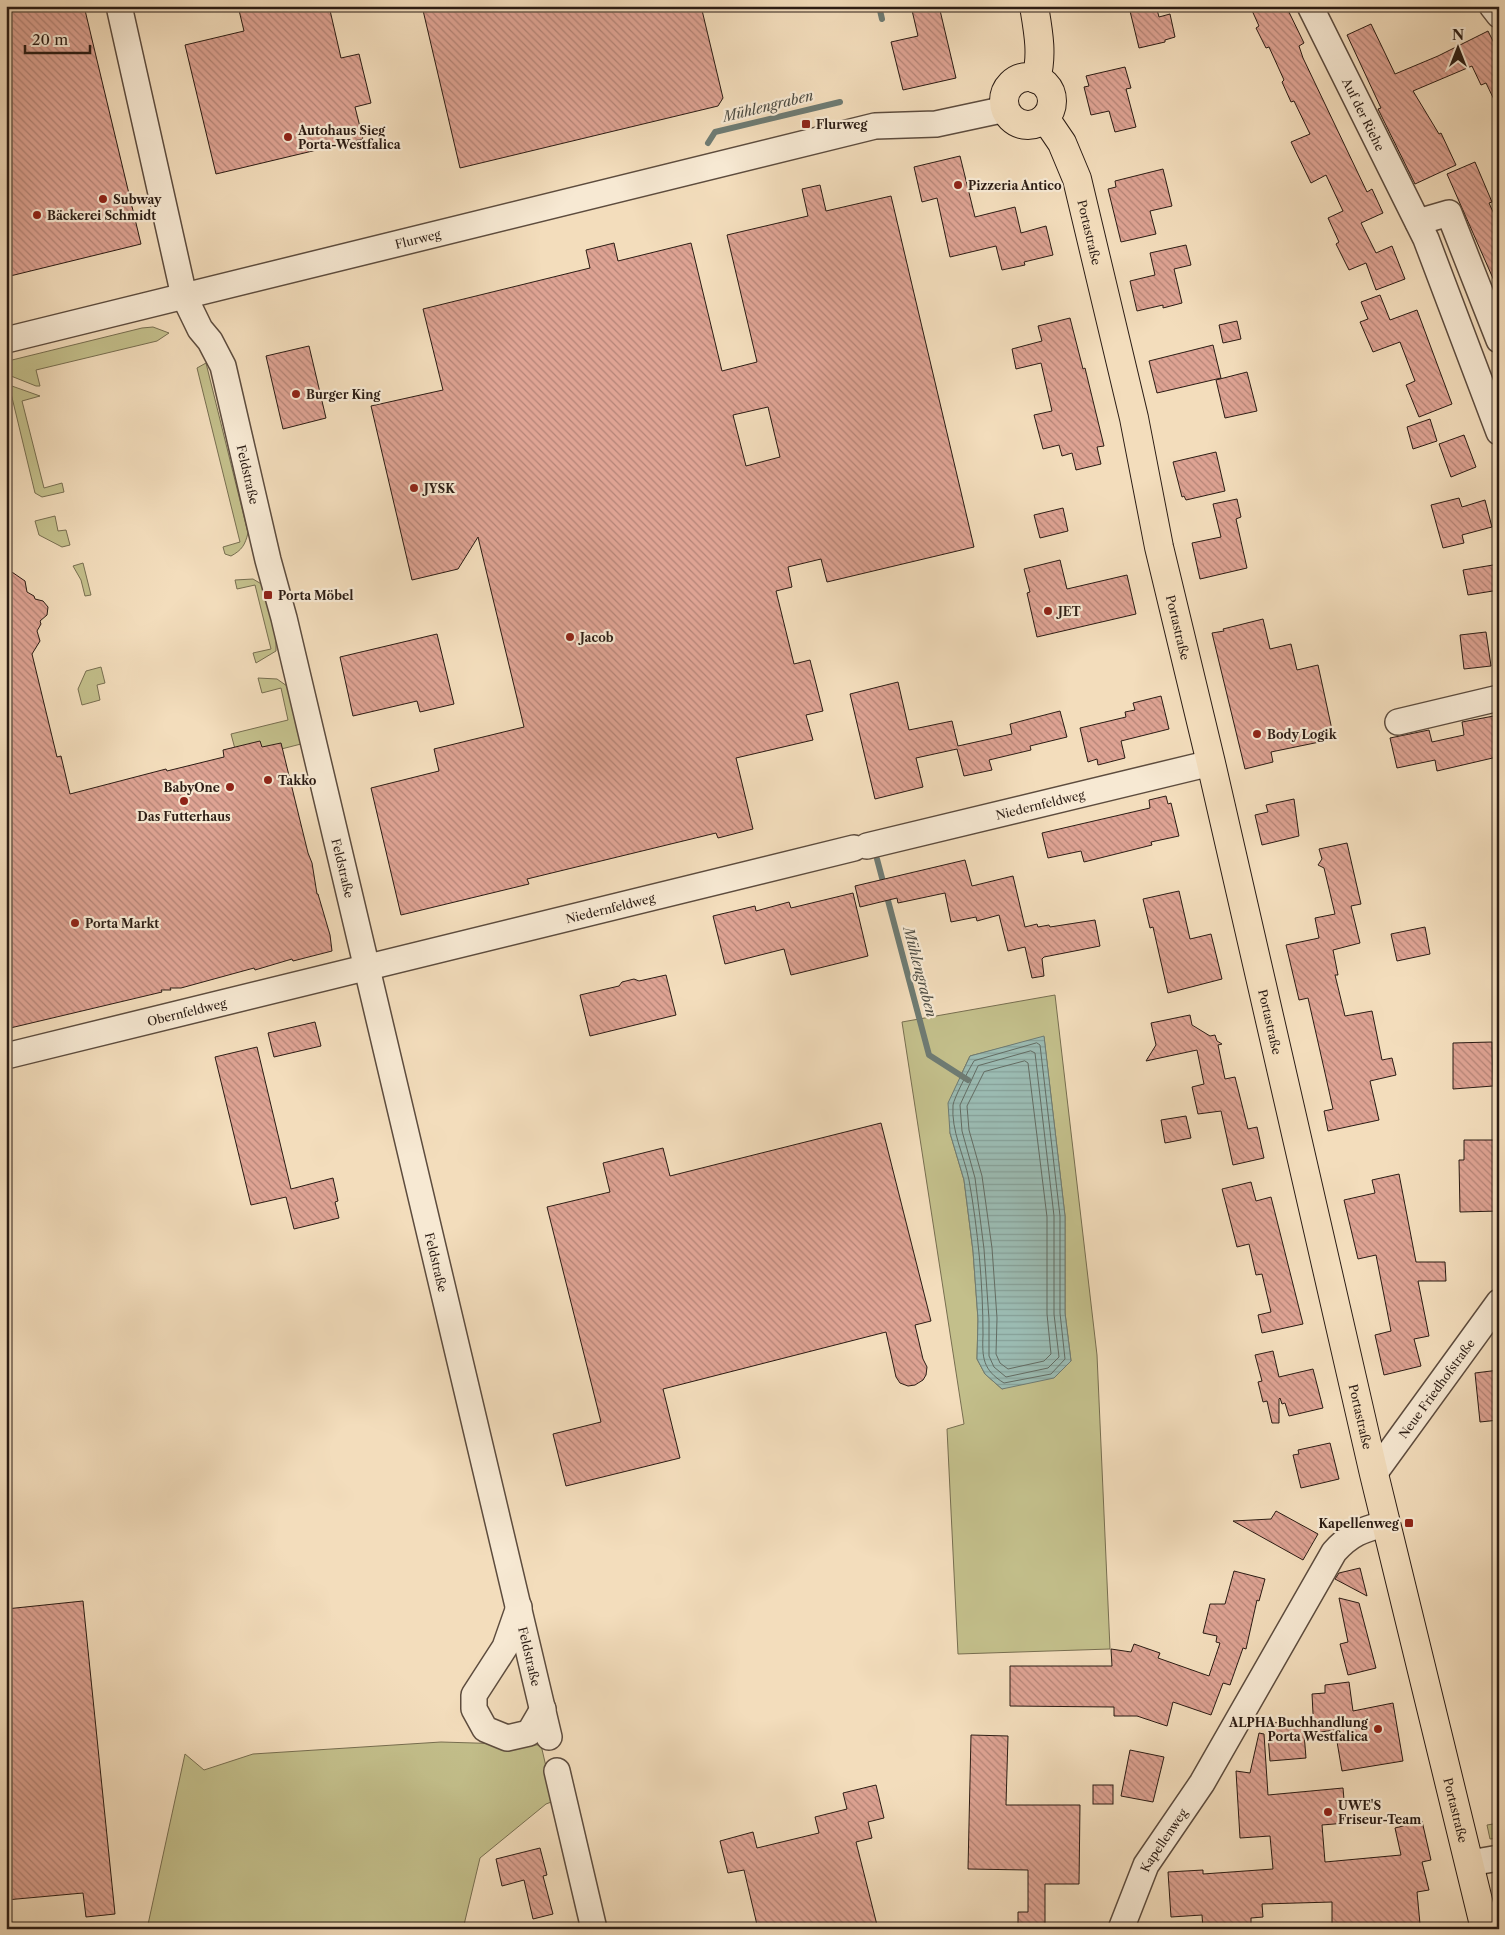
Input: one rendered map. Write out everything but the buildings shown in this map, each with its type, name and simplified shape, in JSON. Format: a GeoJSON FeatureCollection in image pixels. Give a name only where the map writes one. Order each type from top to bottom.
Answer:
{"type":"FeatureCollection","features":[{"type":"Feature","properties":{"kind":"main road"},"geometry":{"type":"LineString","coordinates":[[1034,6],[1040,46],[1040,66],[1036,79]]}},
{"type":"Feature","properties":{"kind":"main road"},"geometry":{"type":"LineString","coordinates":[[1026,77],[1036,79],[1046,85],[1052,98],[1050,112],[1045,118],[1031,125],[1023,124],[1010,116],[1006,109],[1005,95],[1013,83],[1026,77]]}},
{"type":"Feature","properties":{"kind":"main road","name":"Portastraße"},"geometry":{"type":"LineString","coordinates":[[1045,118],[1062,143],[1078,179],[1134,418],[1159,546],[1211,763],[1374,1474],[1485,1929]]}},
{"type":"Feature","properties":{"kind":"street","name":"Feldstraße"},"geometry":{"type":"LineString","coordinates":[[119,6],[184,296],[200,329],[210,341],[223,366],[549,1736]]}},
{"type":"Feature","properties":{"kind":"street","name":"Auf der Riehe"},"geometry":{"type":"LineString","coordinates":[[1310,6],[1418,222],[1499,432]]}},
{"type":"Feature","properties":{"kind":"street"},"geometry":{"type":"LineString","coordinates":[[1492,6],[1499,15]]}},
{"type":"Feature","properties":{"kind":"street","name":"Flurweg"},"geometry":{"type":"LineString","coordinates":[[6,340],[875,126],[936,124],[1006,109]]}},
{"type":"Feature","properties":{"kind":"street"},"geometry":{"type":"LineString","coordinates":[[1418,222],[1448,212],[1499,340]]}},
{"type":"Feature","properties":{"kind":"street"},"geometry":{"type":"LineString","coordinates":[[1398,722],[1499,698]]}},
{"type":"Feature","properties":{"kind":"street","name":"Niedernfeldweg"},"geometry":{"type":"LineString","coordinates":[[367,967],[1211,763]]}},
{"type":"Feature","properties":{"kind":"street","name":"Obernfeldweg"},"geometry":{"type":"LineString","coordinates":[[6,1056],[367,967]]}},
{"type":"Feature","properties":{"kind":"street","name":"Neue Friedhofstraße"},"geometry":{"type":"LineString","coordinates":[[1374,1474],[1499,1302]]}},
{"type":"Feature","properties":{"kind":"street","name":"Kapellenweg"},"geometry":{"type":"LineString","coordinates":[[1121,1929],[1146,1865],[1202,1784],[1334,1552],[1345,1539],[1360,1530],[1387,1523]]}},
{"type":"Feature","properties":{"kind":"street"},"geometry":{"type":"LineString","coordinates":[[519,1607],[505,1647],[474,1695],[474,1709],[484,1728],[507,1738],[528,1732],[543,1709]]}},
{"type":"Feature","properties":{"kind":"street"},"geometry":{"type":"LineString","coordinates":[[557,1771],[594,1929]]}},
{"type":"Feature","properties":{"kind":"street"},"geometry":{"type":"LineString","coordinates":[[1470,1863],[1499,1858]]}},
{"type":"Feature","properties":{"kind":"shaded area"},"geometry":{"type":"Polygon","coordinates":[[[153,327],[169,333],[157,341],[36,370],[40,386],[11,376],[8,361],[142,328],[153,327]]]}},
{"type":"Feature","properties":{"kind":"shaded area"},"geometry":{"type":"Polygon","coordinates":[[[206,363],[248,533],[242,547],[231,556],[225,554],[223,547],[240,542],[197,368],[206,363]]]}},
{"type":"Feature","properties":{"kind":"shaded area"},"geometry":{"type":"Polygon","coordinates":[[[9,385],[40,396],[22,401],[44,488],[62,483],[64,492],[42,497],[35,493],[9,385]]]}},
{"type":"Feature","properties":{"kind":"shaded area"},"geometry":{"type":"Polygon","coordinates":[[[55,516],[58,531],[66,530],[70,545],[62,547],[39,535],[35,521],[55,516]]]}},
{"type":"Feature","properties":{"kind":"shaded area"},"geometry":{"type":"Polygon","coordinates":[[[83,563],[91,595],[85,596],[81,580],[73,566],[83,563]]]}},
{"type":"Feature","properties":{"kind":"shaded area"},"geometry":{"type":"Polygon","coordinates":[[[253,579],[263,585],[276,635],[276,651],[256,663],[253,653],[271,649],[255,585],[237,589],[235,580],[253,579]]]}},
{"type":"Feature","properties":{"kind":"shaded area"},"geometry":{"type":"Polygon","coordinates":[[[101,667],[105,683],[97,685],[100,700],[82,705],[78,689],[86,671],[101,667]]]}},
{"type":"Feature","properties":{"kind":"shaded area"},"geometry":{"type":"Polygon","coordinates":[[[258,678],[277,679],[287,686],[301,744],[238,760],[231,734],[288,720],[281,688],[262,693],[258,678]]]}},
{"type":"Feature","properties":{"kind":"shaded area"},"geometry":{"type":"Polygon","coordinates":[[[1055,995],[1097,1355],[1110,1649],[958,1654],[947,1429],[964,1424],[902,1022],[1055,995]],[[1044,1037],[970,1056],[961,1075],[950,1133],[964,1180],[973,1251],[978,1319],[977,1359],[985,1374],[1002,1389],[1071,1361],[1065,1313],[1065,1216],[1044,1037]]]}},
{"type":"Feature","properties":{"kind":"shaded area"},"geometry":{"type":"Polygon","coordinates":[[[441,1742],[541,1745],[554,1801],[546,1804],[480,1858],[463,1929],[147,1929],[185,1754],[204,1770],[253,1754],[441,1742]]]}},
{"type":"Feature","properties":{"kind":"shaded area"},"geometry":{"type":"Polygon","coordinates":[[[1499,1823],[1499,1838],[1490,1839],[1487,1825],[1499,1823]]]}},
{"type":"Feature","properties":{"kind":"water"},"geometry":{"type":"Polygon","coordinates":[[[1044,1036],[1065,1216],[1065,1313],[1071,1361],[1054,1378],[1002,1389],[985,1374],[977,1359],[978,1319],[973,1251],[964,1180],[950,1133],[948,1103],[970,1056],[1044,1036]]]}},
{"type":"Feature","properties":{"kind":"waterway","name":"Mühlengraben"},"geometry":{"type":"LineString","coordinates":[[879,6],[882,19]]}},
{"type":"Feature","properties":{"kind":"waterway","name":"Mühlengraben"},"geometry":{"type":"LineString","coordinates":[[708,143],[715,132],[840,102]]}},
{"type":"Feature","properties":{"kind":"waterway","name":"Mühlengraben"},"geometry":{"type":"LineString","coordinates":[[877,859],[929,1055],[968,1080]]}},
{"type":"Feature","properties":{"kind":"place","name":"Flurweg"},"geometry":{"type":"Point","coordinates":[806,124]}},
{"type":"Feature","properties":{"kind":"place","name":"Autohaus Sieg Porta-Westfalica"},"geometry":{"type":"Point","coordinates":[288,137]}},
{"type":"Feature","properties":{"kind":"place","name":"Pizzeria Antico"},"geometry":{"type":"Point","coordinates":[958,185]}},
{"type":"Feature","properties":{"kind":"place","name":"Subway"},"geometry":{"type":"Point","coordinates":[103,199]}},
{"type":"Feature","properties":{"kind":"place","name":"Bäckerei Schmidt"},"geometry":{"type":"Point","coordinates":[37,215]}},
{"type":"Feature","properties":{"kind":"place","name":"Burger King"},"geometry":{"type":"Point","coordinates":[296,394]}},
{"type":"Feature","properties":{"kind":"place","name":"JYSK"},"geometry":{"type":"Point","coordinates":[414,488]}},
{"type":"Feature","properties":{"kind":"place","name":"Porta Möbel"},"geometry":{"type":"Point","coordinates":[268,595]}},
{"type":"Feature","properties":{"kind":"place","name":"JET"},"geometry":{"type":"Point","coordinates":[1048,611]}},
{"type":"Feature","properties":{"kind":"place","name":"Jacob"},"geometry":{"type":"Point","coordinates":[570,637]}},
{"type":"Feature","properties":{"kind":"place","name":"Body Logik"},"geometry":{"type":"Point","coordinates":[1257,734]}},
{"type":"Feature","properties":{"kind":"place","name":"Takko"},"geometry":{"type":"Point","coordinates":[268,780]}},
{"type":"Feature","properties":{"kind":"place","name":"BabyOne"},"geometry":{"type":"Point","coordinates":[230,787]}},
{"type":"Feature","properties":{"kind":"place","name":"Das Futterhaus"},"geometry":{"type":"Point","coordinates":[184,801]}},
{"type":"Feature","properties":{"kind":"place","name":"Porta Markt"},"geometry":{"type":"Point","coordinates":[75,923]}},
{"type":"Feature","properties":{"kind":"place","name":"Kapellenweg"},"geometry":{"type":"Point","coordinates":[1409,1523]}},
{"type":"Feature","properties":{"kind":"place","name":"ALPHA Buchhandlung Porta Westfalica"},"geometry":{"type":"Point","coordinates":[1378,1729]}},
{"type":"Feature","properties":{"kind":"place","name":"UWE'S Friseur-Team"},"geometry":{"type":"Point","coordinates":[1328,1812]}}]}
